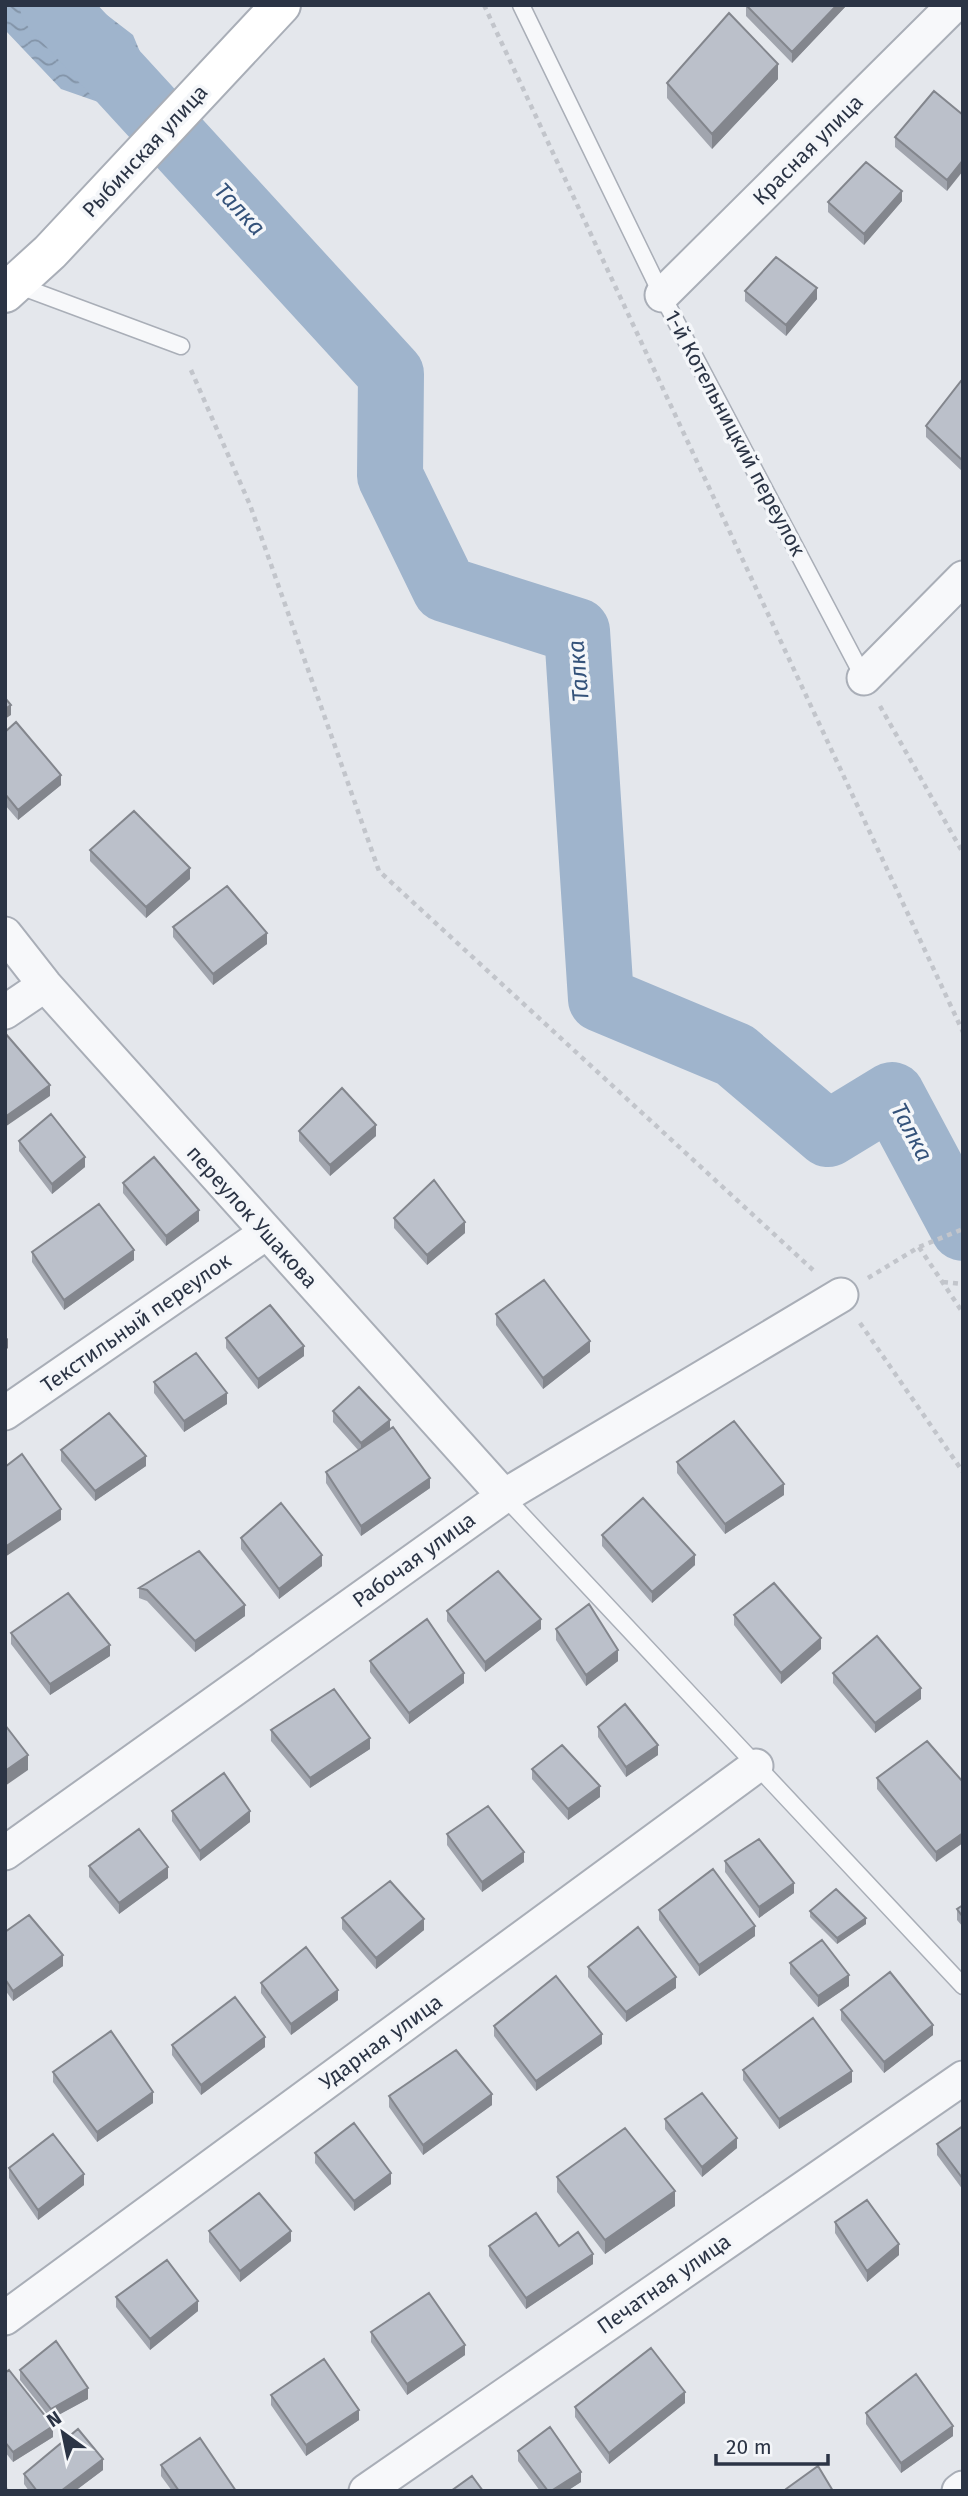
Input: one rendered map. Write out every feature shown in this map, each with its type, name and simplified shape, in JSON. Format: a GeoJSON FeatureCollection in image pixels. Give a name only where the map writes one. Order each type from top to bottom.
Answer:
{"type":"FeatureCollection","features":[{"type":"Feature","properties":{"kind":"main road","name":"Рыбинская улица"},"geometry":{"type":"LineString","coordinates":[[10,288],[50,252],[281,5]]}},
{"type":"Feature","properties":{"kind":"street","name":"Красная улица"},"geometry":{"type":"LineString","coordinates":[[662,295],[954,5]]}},
{"type":"Feature","properties":{"kind":"street"},"geometry":{"type":"LineString","coordinates":[[864,678],[963,578]]}},
{"type":"Feature","properties":{"kind":"street","name":"переулок Ушакова"},"geometry":{"type":"LineString","coordinates":[[5,934],[45,985],[505,1496]]}},
{"type":"Feature","properties":{"kind":"street"},"geometry":{"type":"LineString","coordinates":[[5,1012],[45,985]]}},
{"type":"Feature","properties":{"kind":"street","name":"Текстильный переулок"},"geometry":{"type":"LineString","coordinates":[[5,1413],[266,1233]]}},
{"type":"Feature","properties":{"kind":"street","name":"Рабочая улица"},"geometry":{"type":"LineString","coordinates":[[5,1853],[505,1496],[841,1295]]}},
{"type":"Feature","properties":{"kind":"street","name":"Ударная улица"},"geometry":{"type":"LineString","coordinates":[[5,2318],[756,1766]]}},
{"type":"Feature","properties":{"kind":"street","name":"Печатная улица"},"geometry":{"type":"LineString","coordinates":[[366,2491],[963,2078]]}},
{"type":"Feature","properties":{"kind":"lane","name":"1-й Котельницкий переулок"},"geometry":{"type":"LineString","coordinates":[[521,5],[662,295],[864,678]]}},
{"type":"Feature","properties":{"kind":"lane"},"geometry":{"type":"LineString","coordinates":[[10,288],[181,346]]}},
{"type":"Feature","properties":{"kind":"lane"},"geometry":{"type":"LineString","coordinates":[[505,1496],[963,1986]]}},
{"type":"Feature","properties":{"kind":"path"},"geometry":{"type":"LineString","coordinates":[[484,5],[963,1032]]}},
{"type":"Feature","properties":{"kind":"path"},"geometry":{"type":"LineString","coordinates":[[181,346],[250,505],[379,871],[841,1295],[963,1472]]}},
{"type":"Feature","properties":{"kind":"path"},"geometry":{"type":"LineString","coordinates":[[864,678],[963,853]]}},
{"type":"Feature","properties":{"kind":"path"},"geometry":{"type":"LineString","coordinates":[[841,1295],[919,1247],[963,1229]]}},
{"type":"Feature","properties":{"kind":"path"},"geometry":{"type":"LineString","coordinates":[[919,1247],[963,1313]]}},
{"type":"Feature","properties":{"kind":"path"},"geometry":{"type":"LineString","coordinates":[[942,1282],[963,1284]]}},
{"type":"Feature","properties":{"kind":"water"},"geometry":{"type":"Polygon","coordinates":[[[5,5],[94,5],[133,35],[143,59],[120,79],[104,104],[61,89],[5,30],[5,5]]]}},
{"type":"Feature","properties":{"kind":"building"},"geometry":{"type":"Polygon","coordinates":[[[746,5],[837,5],[792,52],[746,5]]]}},
{"type":"Feature","properties":{"kind":"building"},"geometry":{"type":"Polygon","coordinates":[[[729,13],[778,64],[712,134],[667,83],[729,13]]]}},
{"type":"Feature","properties":{"kind":"building"},"geometry":{"type":"Polygon","coordinates":[[[934,91],[963,115],[963,160],[947,180],[895,137],[934,91]]]}},
{"type":"Feature","properties":{"kind":"building"},"geometry":{"type":"Polygon","coordinates":[[[866,162],[902,191],[864,234],[828,202],[866,162]]]}},
{"type":"Feature","properties":{"kind":"building"},"geometry":{"type":"Polygon","coordinates":[[[776,257],[817,288],[786,325],[745,291],[776,257]]]}},
{"type":"Feature","properties":{"kind":"building"},"geometry":{"type":"Polygon","coordinates":[[[961,381],[963,382],[963,461],[926,426],[961,381]]]}},
{"type":"Feature","properties":{"kind":"building"},"geometry":{"type":"Polygon","coordinates":[[[5,698],[11,705],[5,709],[5,698]]]}},
{"type":"Feature","properties":{"kind":"building"},"geometry":{"type":"Polygon","coordinates":[[[16,722],[61,775],[18,810],[5,794],[5,732],[16,722]]]}},
{"type":"Feature","properties":{"kind":"building"},"geometry":{"type":"Polygon","coordinates":[[[134,811],[190,868],[146,907],[90,850],[134,811]]]}},
{"type":"Feature","properties":{"kind":"building"},"geometry":{"type":"Polygon","coordinates":[[[227,886],[267,933],[213,974],[173,927],[227,886]]]}},
{"type":"Feature","properties":{"kind":"building"},"geometry":{"type":"Polygon","coordinates":[[[5,1033],[50,1085],[5,1117],[5,1033]]]}},
{"type":"Feature","properties":{"kind":"building"},"geometry":{"type":"Polygon","coordinates":[[[342,1088],[376,1125],[330,1165],[299,1131],[342,1088]]]}},
{"type":"Feature","properties":{"kind":"building"},"geometry":{"type":"Polygon","coordinates":[[[51,1114],[85,1157],[52,1184],[19,1141],[51,1114]]]}},
{"type":"Feature","properties":{"kind":"building"},"geometry":{"type":"Polygon","coordinates":[[[154,1157],[199,1210],[166,1236],[123,1183],[154,1157]]]}},
{"type":"Feature","properties":{"kind":"building"},"geometry":{"type":"Polygon","coordinates":[[[434,1180],[465,1222],[427,1255],[394,1218],[434,1180]]]}},
{"type":"Feature","properties":{"kind":"building"},"geometry":{"type":"Polygon","coordinates":[[[99,1204],[134,1250],[64,1300],[32,1252],[99,1204]]]}},
{"type":"Feature","properties":{"kind":"building"},"geometry":{"type":"Polygon","coordinates":[[[544,1280],[590,1341],[543,1378],[496,1314],[544,1280]]]}},
{"type":"Feature","properties":{"kind":"building"},"geometry":{"type":"Polygon","coordinates":[[[270,1305],[304,1346],[258,1379],[226,1338],[270,1305]]]}},
{"type":"Feature","properties":{"kind":"building"},"geometry":{"type":"Polygon","coordinates":[[[196,1353],[227,1393],[184,1421],[154,1382],[196,1353]]]}},
{"type":"Feature","properties":{"kind":"building"},"geometry":{"type":"Polygon","coordinates":[[[359,1387],[390,1420],[361,1443],[333,1411],[359,1387]]]}},
{"type":"Feature","properties":{"kind":"building"},"geometry":{"type":"Polygon","coordinates":[[[109,1413],[146,1456],[95,1491],[61,1450],[109,1413]]]}},
{"type":"Feature","properties":{"kind":"building"},"geometry":{"type":"Polygon","coordinates":[[[734,1421],[784,1484],[725,1524],[677,1462],[734,1421]]]}},
{"type":"Feature","properties":{"kind":"building"},"geometry":{"type":"Polygon","coordinates":[[[393,1427],[430,1478],[361,1526],[326,1472],[393,1427]]]}},
{"type":"Feature","properties":{"kind":"building"},"geometry":{"type":"Polygon","coordinates":[[[22,1454],[61,1509],[5,1547],[5,1467],[22,1454]]]}},
{"type":"Feature","properties":{"kind":"building"},"geometry":{"type":"Polygon","coordinates":[[[643,1498],[695,1555],[652,1592],[602,1535],[643,1498]]]}},
{"type":"Feature","properties":{"kind":"building"},"geometry":{"type":"Polygon","coordinates":[[[281,1503],[322,1555],[279,1589],[241,1538],[281,1503]]]}},
{"type":"Feature","properties":{"kind":"building"},"geometry":{"type":"Polygon","coordinates":[[[199,1551],[245,1605],[195,1641],[147,1590],[139,1588],[199,1551]]]}},
{"type":"Feature","properties":{"kind":"building"},"geometry":{"type":"Polygon","coordinates":[[[498,1571],[541,1619],[485,1662],[447,1611],[498,1571]]]}},
{"type":"Feature","properties":{"kind":"building"},"geometry":{"type":"Polygon","coordinates":[[[774,1583],[821,1638],[781,1673],[734,1615],[774,1583]]]}},
{"type":"Feature","properties":{"kind":"building"},"geometry":{"type":"Polygon","coordinates":[[[68,1593],[110,1645],[50,1684],[11,1633],[68,1593]]]}},
{"type":"Feature","properties":{"kind":"building"},"geometry":{"type":"Polygon","coordinates":[[[589,1604],[618,1650],[586,1675],[556,1629],[589,1604]]]}},
{"type":"Feature","properties":{"kind":"building"},"geometry":{"type":"Polygon","coordinates":[[[427,1619],[464,1673],[409,1713],[370,1661],[427,1619]]]}},
{"type":"Feature","properties":{"kind":"building"},"geometry":{"type":"Polygon","coordinates":[[[877,1636],[921,1688],[875,1723],[833,1673],[877,1636]]]}},
{"type":"Feature","properties":{"kind":"building"},"geometry":{"type":"Polygon","coordinates":[[[334,1689],[370,1738],[310,1778],[271,1730],[334,1689]]]}},
{"type":"Feature","properties":{"kind":"building"},"geometry":{"type":"Polygon","coordinates":[[[625,1704],[658,1745],[626,1767],[598,1727],[625,1704]]]}},
{"type":"Feature","properties":{"kind":"building"},"geometry":{"type":"Polygon","coordinates":[[[5,1725],[28,1755],[5,1771],[5,1725]]]}},
{"type":"Feature","properties":{"kind":"building"},"geometry":{"type":"Polygon","coordinates":[[[927,1741],[963,1782],[963,1833],[936,1852],[877,1778],[927,1741]]]}},
{"type":"Feature","properties":{"kind":"building"},"geometry":{"type":"Polygon","coordinates":[[[562,1745],[600,1786],[568,1809],[532,1769],[562,1745]]]}},
{"type":"Feature","properties":{"kind":"building"},"geometry":{"type":"Polygon","coordinates":[[[224,1773],[250,1811],[200,1851],[172,1811],[224,1773]]]}},
{"type":"Feature","properties":{"kind":"building"},"geometry":{"type":"Polygon","coordinates":[[[488,1806],[524,1852],[482,1882],[447,1834],[488,1806]]]}},
{"type":"Feature","properties":{"kind":"building"},"geometry":{"type":"Polygon","coordinates":[[[139,1829],[168,1867],[119,1903],[89,1866],[139,1829]]]}},
{"type":"Feature","properties":{"kind":"building"},"geometry":{"type":"Polygon","coordinates":[[[759,1839],[794,1883],[759,1907],[725,1861],[759,1839]]]}},
{"type":"Feature","properties":{"kind":"building"},"geometry":{"type":"Polygon","coordinates":[[[713,1869],[755,1926],[699,1965],[659,1910],[713,1869]]]}},
{"type":"Feature","properties":{"kind":"building"},"geometry":{"type":"Polygon","coordinates":[[[390,1881],[424,1919],[376,1958],[342,1918],[390,1881]]]}},
{"type":"Feature","properties":{"kind":"building"},"geometry":{"type":"Polygon","coordinates":[[[836,1889],[866,1918],[837,1938],[810,1911],[836,1889]]]}},
{"type":"Feature","properties":{"kind":"building"},"geometry":{"type":"Polygon","coordinates":[[[963,1905],[963,1917],[957,1909],[963,1905]]]}},
{"type":"Feature","properties":{"kind":"building"},"geometry":{"type":"Polygon","coordinates":[[[29,1915],[63,1955],[13,1991],[5,1979],[5,1932],[29,1915]]]}},
{"type":"Feature","properties":{"kind":"building"},"geometry":{"type":"Polygon","coordinates":[[[638,1927],[676,1977],[626,2012],[588,1967],[638,1927]]]}},
{"type":"Feature","properties":{"kind":"building"},"geometry":{"type":"Polygon","coordinates":[[[822,1940],[849,1975],[818,1996],[790,1963],[822,1940]]]}},
{"type":"Feature","properties":{"kind":"building"},"geometry":{"type":"Polygon","coordinates":[[[306,1947],[338,1990],[291,2024],[261,1983],[306,1947]]]}},
{"type":"Feature","properties":{"kind":"building"},"geometry":{"type":"Polygon","coordinates":[[[890,1972],[933,2025],[884,2062],[841,2010],[890,1972]]]}},
{"type":"Feature","properties":{"kind":"building"},"geometry":{"type":"Polygon","coordinates":[[[556,1976],[602,2034],[536,2081],[494,2026],[556,1976]]]}},
{"type":"Feature","properties":{"kind":"building"},"geometry":{"type":"Polygon","coordinates":[[[235,1997],[265,2037],[201,2085],[172,2045],[235,1997]]]}},
{"type":"Feature","properties":{"kind":"building"},"geometry":{"type":"Polygon","coordinates":[[[813,2018],[852,2071],[779,2119],[743,2070],[813,2018]]]}},
{"type":"Feature","properties":{"kind":"building"},"geometry":{"type":"Polygon","coordinates":[[[111,2031],[153,2092],[97,2132],[53,2072],[111,2031]]]}},
{"type":"Feature","properties":{"kind":"building"},"geometry":{"type":"Polygon","coordinates":[[[456,2050],[492,2094],[423,2145],[389,2096],[456,2050]]]}},
{"type":"Feature","properties":{"kind":"building"},"geometry":{"type":"Polygon","coordinates":[[[702,2093],[737,2138],[702,2167],[665,2119],[702,2093]]]}},
{"type":"Feature","properties":{"kind":"building"},"geometry":{"type":"Polygon","coordinates":[[[354,2123],[391,2173],[354,2201],[315,2153],[354,2123]]]}},
{"type":"Feature","properties":{"kind":"building"},"geometry":{"type":"Polygon","coordinates":[[[963,2126],[963,2179],[937,2144],[963,2126]]]}},
{"type":"Feature","properties":{"kind":"building"},"geometry":{"type":"Polygon","coordinates":[[[625,2128],[675,2191],[605,2240],[557,2177],[625,2128]]]}},
{"type":"Feature","properties":{"kind":"building"},"geometry":{"type":"Polygon","coordinates":[[[53,2134],[84,2174],[38,2210],[9,2168],[53,2134]]]}},
{"type":"Feature","properties":{"kind":"building"},"geometry":{"type":"Polygon","coordinates":[[[259,2193],[291,2231],[240,2271],[209,2231],[259,2193]]]}},
{"type":"Feature","properties":{"kind":"building"},"geometry":{"type":"Polygon","coordinates":[[[867,2200],[899,2244],[867,2271],[835,2222],[867,2200]]]}},
{"type":"Feature","properties":{"kind":"building"},"geometry":{"type":"Polygon","coordinates":[[[536,2213],[559,2246],[578,2232],[593,2254],[526,2298],[489,2246],[536,2213]]]}},
{"type":"Feature","properties":{"kind":"building"},"geometry":{"type":"Polygon","coordinates":[[[167,2260],[198,2301],[150,2339],[116,2297],[167,2260]]]}},
{"type":"Feature","properties":{"kind":"building"},"geometry":{"type":"Polygon","coordinates":[[[429,2293],[465,2345],[407,2384],[371,2332],[429,2293]]]}},
{"type":"Feature","properties":{"kind":"building"},"geometry":{"type":"Polygon","coordinates":[[[56,2341],[88,2388],[51,2409],[20,2370],[56,2341]]]}},
{"type":"Feature","properties":{"kind":"building"},"geometry":{"type":"Polygon","coordinates":[[[651,2348],[685,2392],[609,2453],[575,2407],[651,2348]]]}},
{"type":"Feature","properties":{"kind":"building"},"geometry":{"type":"Polygon","coordinates":[[[324,2359],[359,2410],[306,2445],[271,2395],[324,2359]]]}},
{"type":"Feature","properties":{"kind":"building"},"geometry":{"type":"Polygon","coordinates":[[[9,2370],[53,2426],[13,2452],[5,2442],[5,2373],[9,2370]]]}},
{"type":"Feature","properties":{"kind":"building"},"geometry":{"type":"Polygon","coordinates":[[[916,2374],[953,2426],[901,2463],[866,2413],[916,2374]]]}},
{"type":"Feature","properties":{"kind":"building"},"geometry":{"type":"Polygon","coordinates":[[[550,2427],[581,2472],[548,2491],[518,2451],[550,2427]]]}},
{"type":"Feature","properties":{"kind":"building"},"geometry":{"type":"Polygon","coordinates":[[[78,2429],[103,2459],[61,2491],[37,2491],[24,2474],[78,2429]]]}},
{"type":"Feature","properties":{"kind":"building"},"geometry":{"type":"Polygon","coordinates":[[[200,2438],[236,2491],[179,2491],[161,2465],[200,2438]]]}},
{"type":"Feature","properties":{"kind":"building"},"geometry":{"type":"Polygon","coordinates":[[[818,2466],[833,2491],[787,2491],[786,2489],[818,2466]]]}},
{"type":"Feature","properties":{"kind":"building"},"geometry":{"type":"Polygon","coordinates":[[[472,2476],[483,2491],[451,2491],[472,2476]]]}},
{"type":"Feature","properties":{"kind":"waterway","name":"Талка"},"geometry":{"type":"LineString","coordinates":[[53,5],[391,374],[390,476],[445,589],[577,631],[601,999],[735,1055],[828,1134],[892,1095],[963,1228]]}}]}
